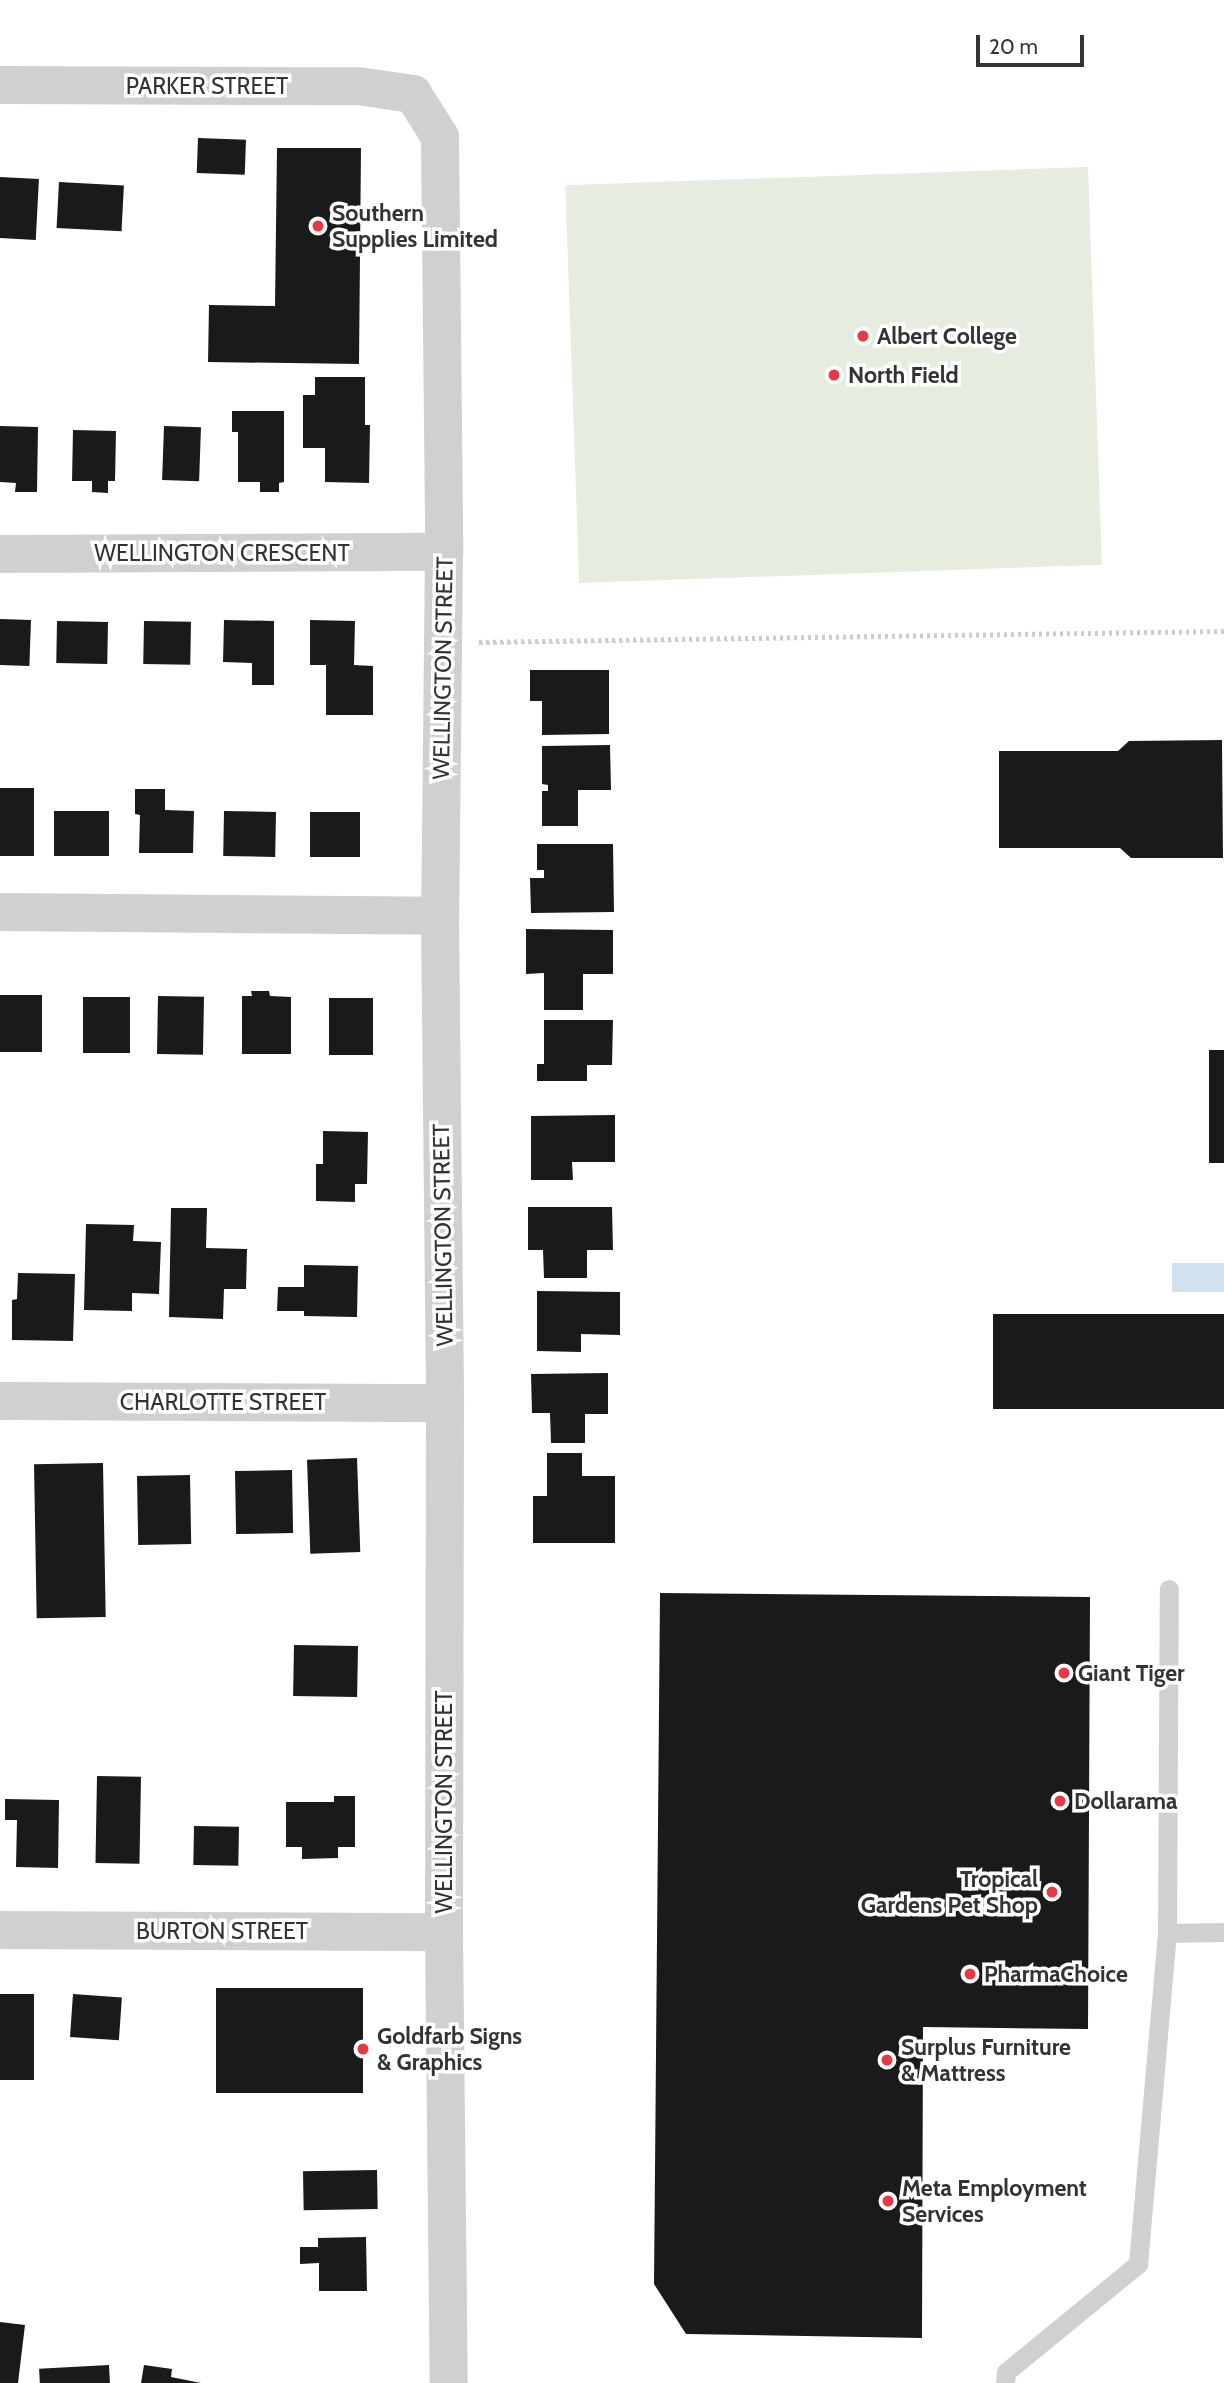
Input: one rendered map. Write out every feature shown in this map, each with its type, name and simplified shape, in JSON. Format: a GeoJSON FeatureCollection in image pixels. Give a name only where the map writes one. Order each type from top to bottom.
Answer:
{"type":"FeatureCollection","features":[{"type":"Feature","properties":{"kind":"street","name":"PARKER STREET"},"geometry":{"type":"LineString","coordinates":[[0,85],[358,86],[413,94]]}},
{"type":"Feature","properties":{"kind":"street","name":"WELLINGTON STREET"},"geometry":{"type":"LineString","coordinates":[[413,94],[440,137],[444,552],[439,916],[445,1403],[444,1932],[449,2383]]}},
{"type":"Feature","properties":{"kind":"street","name":"WELLINGTON CRESCENT"},"geometry":{"type":"LineString","coordinates":[[0,554],[444,552]]}},
{"type":"Feature","properties":{"kind":"street"},"geometry":{"type":"LineString","coordinates":[[0,912],[439,916]]}},
{"type":"Feature","properties":{"kind":"street","name":"CHARLOTTE STREET"},"geometry":{"type":"LineString","coordinates":[[0,1401],[445,1403]]}},
{"type":"Feature","properties":{"kind":"street","name":"BURTON STREET"},"geometry":{"type":"LineString","coordinates":[[0,1930],[444,1932]]}},
{"type":"Feature","properties":{"kind":"lane"},"geometry":{"type":"LineString","coordinates":[[1005,2383],[1006,2372],[1138,2264],[1167,1933],[1169,1589]]}},
{"type":"Feature","properties":{"kind":"lane"},"geometry":{"type":"LineString","coordinates":[[1167,1933],[1224,1932]]}},
{"type":"Feature","properties":{"kind":"path"},"geometry":{"type":"LineString","coordinates":[[443,642],[1224,631]]}},
{"type":"Feature","properties":{"kind":"shaded area","name":"North Field"},"geometry":{"type":"Polygon","coordinates":[[[1088,167],[1102,565],[579,583],[565,185],[1088,167]]]}},
{"type":"Feature","properties":{"kind":"water"},"geometry":{"type":"Polygon","coordinates":[[[1172,1263],[1224,1263],[1224,1292],[1172,1292],[1172,1263]]]}},
{"type":"Feature","properties":{"kind":"building"},"geometry":{"type":"Polygon","coordinates":[[[198,138],[246,140],[245,175],[197,173],[198,138]]]}},
{"type":"Feature","properties":{"kind":"building","name":"Southern Supplies Limited"},"geometry":{"type":"Polygon","coordinates":[[[277,148],[361,148],[359,364],[208,362],[209,305],[275,306],[277,148]]]}},
{"type":"Feature","properties":{"kind":"building"},"geometry":{"type":"Polygon","coordinates":[[[0,177],[39,179],[36,240],[0,238],[0,177]]]}},
{"type":"Feature","properties":{"kind":"building"},"geometry":{"type":"Polygon","coordinates":[[[59,182],[124,185],[122,231],[57,228],[59,182]]]}},
{"type":"Feature","properties":{"kind":"building"},"geometry":{"type":"Polygon","coordinates":[[[315,377],[365,377],[365,425],[370,425],[369,483],[325,482],[325,448],[303,448],[303,395],[315,395],[315,377]]]}},
{"type":"Feature","properties":{"kind":"building"},"geometry":{"type":"Polygon","coordinates":[[[232,411],[284,411],[284,482],[279,483],[279,492],[260,492],[260,482],[238,482],[238,432],[232,432],[232,411]]]}},
{"type":"Feature","properties":{"kind":"building"},"geometry":{"type":"Polygon","coordinates":[[[0,426],[38,427],[37,492],[15,492],[16,483],[0,482],[0,426]]]}},
{"type":"Feature","properties":{"kind":"building"},"geometry":{"type":"Polygon","coordinates":[[[164,426],[201,427],[199,481],[162,480],[164,426]]]}},
{"type":"Feature","properties":{"kind":"building"},"geometry":{"type":"Polygon","coordinates":[[[73,430],[116,431],[115,481],[108,481],[108,493],[92,492],[92,481],[72,481],[73,430]]]}},
{"type":"Feature","properties":{"kind":"building"},"geometry":{"type":"Polygon","coordinates":[[[0,619],[31,620],[29,666],[0,665],[0,619]]]}},
{"type":"Feature","properties":{"kind":"building"},"geometry":{"type":"Polygon","coordinates":[[[224,620],[274,621],[274,685],[252,685],[252,663],[223,662],[224,620]]]}},
{"type":"Feature","properties":{"kind":"building"},"geometry":{"type":"Polygon","coordinates":[[[310,620],[355,621],[354,665],[373,666],[373,715],[326,715],[326,665],[310,665],[310,620]]]}},
{"type":"Feature","properties":{"kind":"building"},"geometry":{"type":"Polygon","coordinates":[[[57,621],[108,622],[107,664],[56,663],[57,621]]]}},
{"type":"Feature","properties":{"kind":"building"},"geometry":{"type":"Polygon","coordinates":[[[144,621],[191,622],[190,665],[143,664],[144,621]]]}},
{"type":"Feature","properties":{"kind":"building"},"geometry":{"type":"Polygon","coordinates":[[[530,670],[609,670],[609,734],[542,735],[542,701],[530,701],[530,670]]]}},
{"type":"Feature","properties":{"kind":"building"},"geometry":{"type":"Polygon","coordinates":[[[1222,740],[1223,858],[1131,858],[1120,848],[999,848],[999,751],[1118,751],[1129,741],[1222,740]]]}},
{"type":"Feature","properties":{"kind":"building"},"geometry":{"type":"Polygon","coordinates":[[[610,745],[611,790],[578,790],[578,826],[542,826],[542,791],[548,791],[548,785],[542,784],[542,746],[610,745]]]}},
{"type":"Feature","properties":{"kind":"building"},"geometry":{"type":"Polygon","coordinates":[[[0,788],[34,788],[34,856],[0,856],[0,788]]]}},
{"type":"Feature","properties":{"kind":"building"},"geometry":{"type":"Polygon","coordinates":[[[135,789],[165,789],[165,810],[194,811],[193,853],[139,853],[140,815],[135,814],[135,789]]]}},
{"type":"Feature","properties":{"kind":"building"},"geometry":{"type":"Polygon","coordinates":[[[54,811],[109,811],[109,856],[54,856],[54,811]]]}},
{"type":"Feature","properties":{"kind":"building"},"geometry":{"type":"Polygon","coordinates":[[[224,811],[276,812],[275,857],[223,856],[224,811]]]}},
{"type":"Feature","properties":{"kind":"building"},"geometry":{"type":"Polygon","coordinates":[[[310,812],[360,812],[360,857],[310,857],[310,812]]]}},
{"type":"Feature","properties":{"kind":"building"},"geometry":{"type":"Polygon","coordinates":[[[537,844],[613,844],[614,912],[531,913],[530,878],[544,878],[544,870],[537,870],[537,844]]]}},
{"type":"Feature","properties":{"kind":"building"},"geometry":{"type":"Polygon","coordinates":[[[526,929],[613,930],[613,974],[583,974],[583,1010],[544,1010],[544,973],[526,974],[526,929]]]}},
{"type":"Feature","properties":{"kind":"building"},"geometry":{"type":"Polygon","coordinates":[[[251,991],[269,991],[270,996],[291,997],[291,1054],[242,1054],[242,996],[252,996],[251,991]]]}},
{"type":"Feature","properties":{"kind":"building"},"geometry":{"type":"Polygon","coordinates":[[[0,995],[42,995],[42,1052],[0,1052],[0,995]]]}},
{"type":"Feature","properties":{"kind":"building"},"geometry":{"type":"Polygon","coordinates":[[[158,996],[204,997],[203,1055],[157,1054],[158,996]]]}},
{"type":"Feature","properties":{"kind":"building"},"geometry":{"type":"Polygon","coordinates":[[[83,997],[130,997],[130,1053],[83,1053],[83,997]]]}},
{"type":"Feature","properties":{"kind":"building"},"geometry":{"type":"Polygon","coordinates":[[[329,998],[373,998],[373,1055],[329,1055],[329,998]]]}},
{"type":"Feature","properties":{"kind":"building"},"geometry":{"type":"Polygon","coordinates":[[[544,1020],[613,1020],[612,1065],[587,1065],[587,1081],[537,1081],[537,1064],[544,1064],[544,1020]]]}},
{"type":"Feature","properties":{"kind":"building"},"geometry":{"type":"Polygon","coordinates":[[[1209,1050],[1224,1050],[1224,1163],[1209,1163],[1209,1050]]]}},
{"type":"Feature","properties":{"kind":"building"},"geometry":{"type":"Polygon","coordinates":[[[615,1115],[615,1162],[572,1162],[573,1180],[531,1180],[531,1116],[615,1115]]]}},
{"type":"Feature","properties":{"kind":"building"},"geometry":{"type":"Polygon","coordinates":[[[323,1131],[368,1132],[367,1184],[355,1184],[355,1202],[316,1201],[316,1164],[323,1164],[323,1131]]]}},
{"type":"Feature","properties":{"kind":"building"},"geometry":{"type":"Polygon","coordinates":[[[528,1207],[612,1207],[613,1250],[587,1250],[587,1278],[544,1278],[543,1250],[528,1250],[528,1207]]]}},
{"type":"Feature","properties":{"kind":"building"},"geometry":{"type":"Polygon","coordinates":[[[171,1208],[207,1208],[206,1248],[247,1249],[246,1289],[224,1289],[223,1319],[169,1317],[171,1208]]]}},
{"type":"Feature","properties":{"kind":"building"},"geometry":{"type":"Polygon","coordinates":[[[86,1224],[134,1225],[133,1241],[161,1242],[159,1294],[132,1293],[132,1311],[84,1310],[86,1224]]]}},
{"type":"Feature","properties":{"kind":"building"},"geometry":{"type":"Polygon","coordinates":[[[304,1265],[358,1266],[357,1317],[304,1316],[304,1311],[277,1311],[278,1287],[304,1287],[304,1265]]]}},
{"type":"Feature","properties":{"kind":"building"},"geometry":{"type":"Polygon","coordinates":[[[18,1273],[75,1274],[73,1341],[12,1340],[12,1300],[17,1299],[18,1273]]]}},
{"type":"Feature","properties":{"kind":"building"},"geometry":{"type":"Polygon","coordinates":[[[537,1291],[620,1292],[620,1335],[581,1334],[581,1352],[537,1351],[537,1291]]]}},
{"type":"Feature","properties":{"kind":"building"},"geometry":{"type":"Polygon","coordinates":[[[993,1314],[1224,1314],[1224,1409],[993,1409],[993,1314]]]}},
{"type":"Feature","properties":{"kind":"building"},"geometry":{"type":"Polygon","coordinates":[[[608,1373],[608,1414],[585,1414],[585,1443],[551,1443],[550,1413],[532,1413],[531,1374],[608,1373]]]}},
{"type":"Feature","properties":{"kind":"building"},"geometry":{"type":"Polygon","coordinates":[[[547,1453],[582,1453],[582,1476],[615,1476],[615,1543],[533,1543],[533,1496],[547,1496],[547,1453]]]}},
{"type":"Feature","properties":{"kind":"building"},"geometry":{"type":"Polygon","coordinates":[[[357,1458],[360,1552],[310,1554],[307,1460],[357,1458]]]}},
{"type":"Feature","properties":{"kind":"building"},"geometry":{"type":"Polygon","coordinates":[[[103,1463],[106,1617],[37,1618],[34,1464],[103,1463]]]}},
{"type":"Feature","properties":{"kind":"building"},"geometry":{"type":"Polygon","coordinates":[[[292,1470],[293,1533],[236,1534],[235,1471],[292,1470]]]}},
{"type":"Feature","properties":{"kind":"building"},"geometry":{"type":"Polygon","coordinates":[[[190,1475],[191,1544],[138,1545],[137,1476],[190,1475]]]}},
{"type":"Feature","properties":{"kind":"building"},"geometry":{"type":"Polygon","coordinates":[[[660,1593],[1090,1597],[1088,2029],[923,2027],[922,2338],[686,2334],[654,2284],[660,1593]]]}},
{"type":"Feature","properties":{"kind":"building"},"geometry":{"type":"Polygon","coordinates":[[[294,1645],[358,1646],[357,1697],[293,1696],[294,1645]]]}},
{"type":"Feature","properties":{"kind":"building"},"geometry":{"type":"Polygon","coordinates":[[[97,1776],[141,1777],[139,1864],[95,1863],[97,1776]]]}},
{"type":"Feature","properties":{"kind":"building"},"geometry":{"type":"Polygon","coordinates":[[[334,1796],[355,1796],[355,1847],[338,1847],[338,1858],[302,1859],[302,1847],[286,1847],[286,1802],[334,1802],[334,1796]]]}},
{"type":"Feature","properties":{"kind":"building"},"geometry":{"type":"Polygon","coordinates":[[[5,1799],[59,1800],[58,1868],[16,1867],[17,1820],[5,1820],[5,1799]]]}},
{"type":"Feature","properties":{"kind":"building"},"geometry":{"type":"Polygon","coordinates":[[[194,1826],[239,1827],[238,1866],[193,1865],[194,1826]]]}},
{"type":"Feature","properties":{"kind":"building"},"geometry":{"type":"Polygon","coordinates":[[[216,1988],[363,1988],[363,2093],[216,2093],[216,1988]]]}},
{"type":"Feature","properties":{"kind":"building"},"geometry":{"type":"Polygon","coordinates":[[[0,1994],[34,1994],[34,2080],[0,2080],[0,1994]]]}},
{"type":"Feature","properties":{"kind":"building"},"geometry":{"type":"Polygon","coordinates":[[[73,1994],[122,1997],[119,2040],[70,2037],[73,1994]]]}},
{"type":"Feature","properties":{"kind":"building"},"geometry":{"type":"Polygon","coordinates":[[[377,2170],[378,2209],[304,2210],[303,2171],[377,2170]]]}},
{"type":"Feature","properties":{"kind":"building"},"geometry":{"type":"Polygon","coordinates":[[[366,2237],[367,2291],[319,2291],[319,2263],[300,2264],[300,2247],[318,2247],[318,2238],[366,2237]]]}},
{"type":"Feature","properties":{"kind":"building"},"geometry":{"type":"Polygon","coordinates":[[[0,2322],[25,2325],[18,2383],[0,2383],[0,2322]]]}},
{"type":"Feature","properties":{"kind":"building"},"geometry":{"type":"Polygon","coordinates":[[[109,2365],[110,2383],[40,2383],[39,2369],[109,2365]]]}},
{"type":"Feature","properties":{"kind":"building"},"geometry":{"type":"Polygon","coordinates":[[[144,2365],[172,2369],[171,2377],[201,2383],[141,2383],[144,2365]]]}},
{"type":"Feature","properties":{"kind":"place","name":"Southern Supplies Limited"},"geometry":{"type":"Point","coordinates":[318,226]}},
{"type":"Feature","properties":{"kind":"place","name":"Albert College"},"geometry":{"type":"Point","coordinates":[863,336]}},
{"type":"Feature","properties":{"kind":"place","name":"North Field"},"geometry":{"type":"Point","coordinates":[834,375]}},
{"type":"Feature","properties":{"kind":"place","name":"Giant Tiger"},"geometry":{"type":"Point","coordinates":[1064,1673]}},
{"type":"Feature","properties":{"kind":"place","name":"Dollarama"},"geometry":{"type":"Point","coordinates":[1060,1801]}},
{"type":"Feature","properties":{"kind":"place","name":"Tropical Gardens Pet Shop"},"geometry":{"type":"Point","coordinates":[1052,1892]}},
{"type":"Feature","properties":{"kind":"place","name":"PharmaChoice"},"geometry":{"type":"Point","coordinates":[970,1974]}},
{"type":"Feature","properties":{"kind":"place","name":"Goldfarb Signs & Graphics"},"geometry":{"type":"Point","coordinates":[363,2049]}},
{"type":"Feature","properties":{"kind":"place","name":"Surplus Furniture & Mattress"},"geometry":{"type":"Point","coordinates":[887,2060]}},
{"type":"Feature","properties":{"kind":"place","name":"Meta Employment Services"},"geometry":{"type":"Point","coordinates":[888,2201]}}]}
